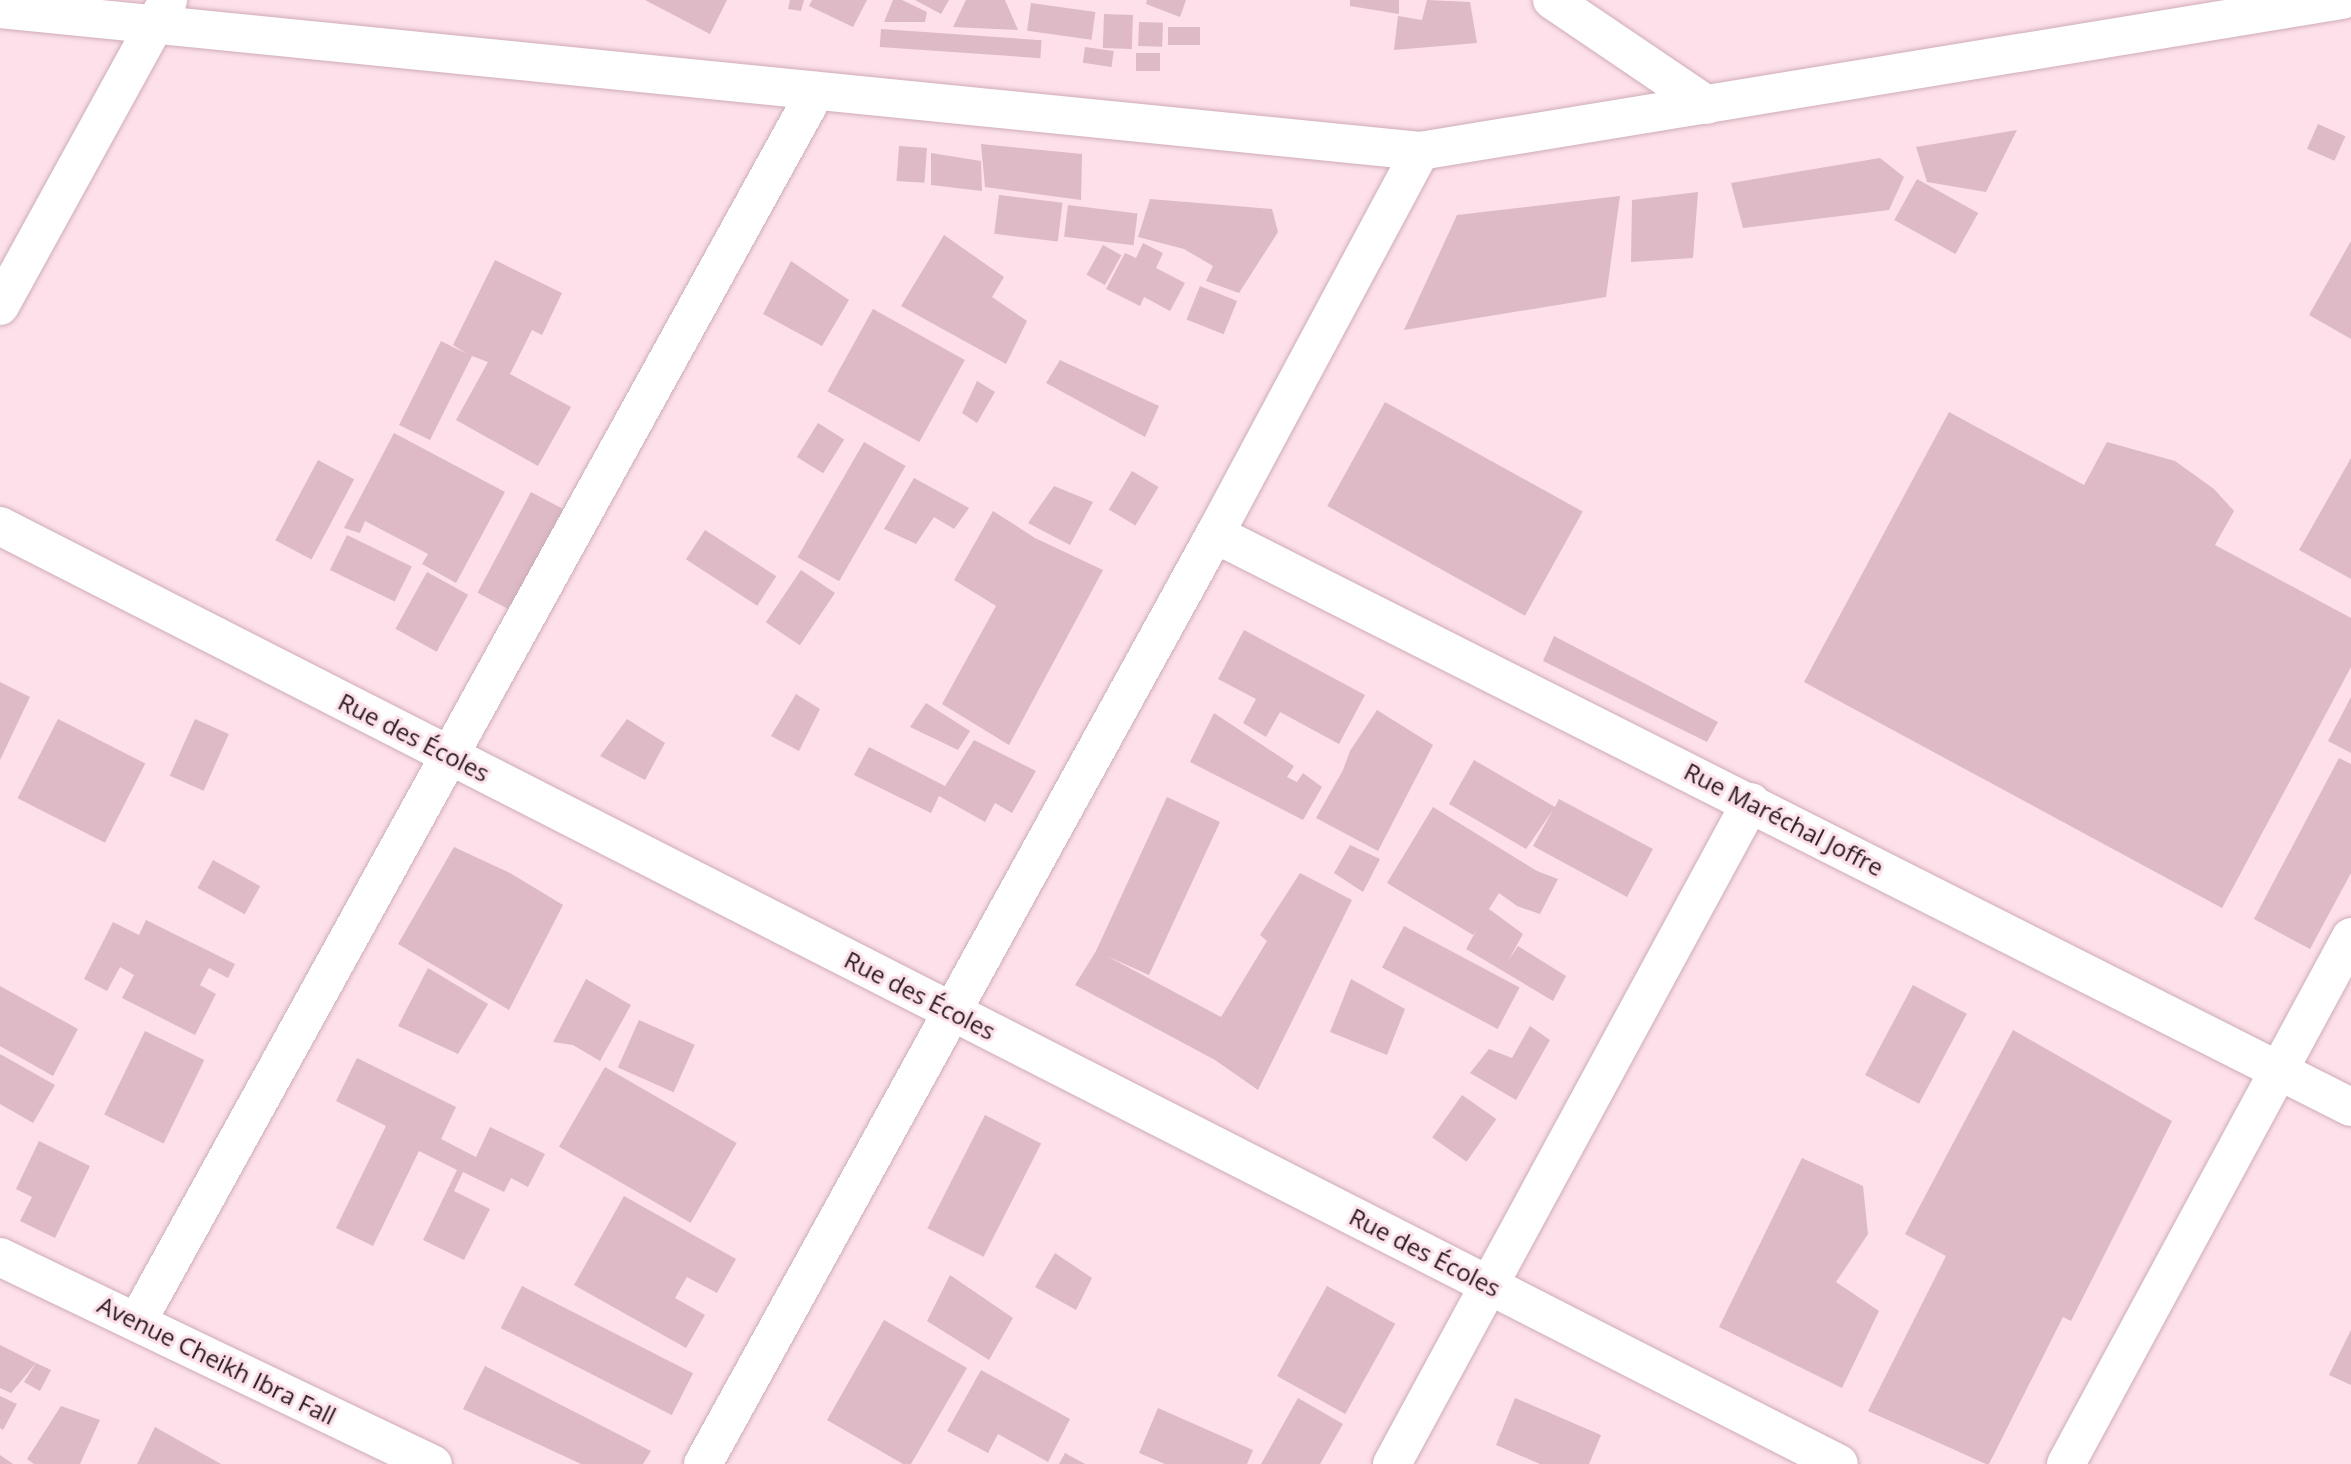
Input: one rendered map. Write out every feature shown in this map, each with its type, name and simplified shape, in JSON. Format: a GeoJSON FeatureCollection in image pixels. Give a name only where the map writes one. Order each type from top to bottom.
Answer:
{"type":"FeatureCollection","features":[{"type":"Feature","properties":{"kind":"street"},"geometry":{"type":"LineString","coordinates":[[1552,0],[1707,105]]}},
{"type":"Feature","properties":{"kind":"street"},"geometry":{"type":"LineString","coordinates":[[0,9],[161,12],[816,90],[1420,151],[2342,0]]}},
{"type":"Feature","properties":{"kind":"street"},"geometry":{"type":"LineString","coordinates":[[0,306],[161,12]]}},
{"type":"Feature","properties":{"kind":"street"},"geometry":{"type":"LineString","coordinates":[[137,1322],[816,90]]}},
{"type":"Feature","properties":{"kind":"street"},"geometry":{"type":"LineString","coordinates":[[703,1464],[1215,534],[1420,151]]}},
{"type":"Feature","properties":{"kind":"street","name":"Rue des Écoles"},"geometry":{"type":"LineString","coordinates":[[0,526],[1839,1464]]}},
{"type":"Feature","properties":{"kind":"street","name":"Rue Maréchal Joffre"},"geometry":{"type":"LineString","coordinates":[[1215,534],[1751,802],[2351,1107]]}},
{"type":"Feature","properties":{"kind":"street"},"geometry":{"type":"LineString","coordinates":[[1392,1464],[1751,802]]}},
{"type":"Feature","properties":{"kind":"street"},"geometry":{"type":"LineString","coordinates":[[2066,1464],[2351,937]]}},
{"type":"Feature","properties":{"kind":"street","name":"Avenue Cheikh Ibra Fall"},"geometry":{"type":"LineString","coordinates":[[0,1257],[433,1464]]}},
{"type":"Feature","properties":{"kind":"building"},"geometry":{"type":"Polygon","coordinates":[[[645,0],[727,0],[710,34],[645,0]]]}},
{"type":"Feature","properties":{"kind":"building"},"geometry":{"type":"Polygon","coordinates":[[[790,0],[804,0],[801,11],[788,9],[790,0]]]}},
{"type":"Feature","properties":{"kind":"building"},"geometry":{"type":"Polygon","coordinates":[[[812,0],[867,0],[853,27],[809,6],[812,0]]]}},
{"type":"Feature","properties":{"kind":"building"},"geometry":{"type":"Polygon","coordinates":[[[893,0],[902,0],[927,12],[925,22],[884,22],[893,0]]]}},
{"type":"Feature","properties":{"kind":"building"},"geometry":{"type":"Polygon","coordinates":[[[915,0],[949,0],[941,14],[915,0]]]}},
{"type":"Feature","properties":{"kind":"building"},"geometry":{"type":"Polygon","coordinates":[[[966,0],[1005,0],[1018,30],[953,27],[966,0]]]}},
{"type":"Feature","properties":{"kind":"building"},"geometry":{"type":"Polygon","coordinates":[[[1147,0],[1186,0],[1180,17],[1146,4],[1147,0]]]}},
{"type":"Feature","properties":{"kind":"building"},"geometry":{"type":"Polygon","coordinates":[[[1350,0],[1399,0],[1399,14],[1350,6],[1350,0]]]}},
{"type":"Feature","properties":{"kind":"building"},"geometry":{"type":"Polygon","coordinates":[[[1427,0],[1470,2],[1477,43],[1394,50],[1398,16],[1422,20],[1427,0]]]}},
{"type":"Feature","properties":{"kind":"building"},"geometry":{"type":"Polygon","coordinates":[[[1031,3],[1095,12],[1091,40],[1027,31],[1031,3]]]}},
{"type":"Feature","properties":{"kind":"building"},"geometry":{"type":"Polygon","coordinates":[[[1104,14],[1133,15],[1132,49],[1103,48],[1104,14]]]}},
{"type":"Feature","properties":{"kind":"building"},"geometry":{"type":"Polygon","coordinates":[[[1139,22],[1163,23],[1162,47],[1138,46],[1139,22]]]}},
{"type":"Feature","properties":{"kind":"building"},"geometry":{"type":"Polygon","coordinates":[[[1168,27],[1200,27],[1200,45],[1168,45],[1168,27]]]}},
{"type":"Feature","properties":{"kind":"building"},"geometry":{"type":"Polygon","coordinates":[[[881,29],[1042,40],[1040,58],[880,47],[881,29]]]}},
{"type":"Feature","properties":{"kind":"building"},"geometry":{"type":"Polygon","coordinates":[[[1085,47],[1114,51],[1111,67],[1083,63],[1085,47]]]}},
{"type":"Feature","properties":{"kind":"building"},"geometry":{"type":"Polygon","coordinates":[[[1136,53],[1160,53],[1160,71],[1136,71],[1136,53]]]}},
{"type":"Feature","properties":{"kind":"building"},"geometry":{"type":"Polygon","coordinates":[[[2318,124],[2345,136],[2334,161],[2307,149],[2318,124]]]}},
{"type":"Feature","properties":{"kind":"building"},"geometry":{"type":"Polygon","coordinates":[[[2017,130],[1986,192],[1927,182],[1916,147],[2017,130]]]}},
{"type":"Feature","properties":{"kind":"building"},"geometry":{"type":"Polygon","coordinates":[[[981,144],[1082,154],[1081,200],[985,187],[981,144]]]}},
{"type":"Feature","properties":{"kind":"building"},"geometry":{"type":"Polygon","coordinates":[[[899,146],[927,148],[924,183],[897,181],[899,146]]]}},
{"type":"Feature","properties":{"kind":"building"},"geometry":{"type":"Polygon","coordinates":[[[931,153],[981,161],[982,191],[931,185],[931,153]]]}},
{"type":"Feature","properties":{"kind":"building"},"geometry":{"type":"Polygon","coordinates":[[[1880,158],[1904,177],[1889,210],[1743,228],[1731,183],[1880,158]]]}},
{"type":"Feature","properties":{"kind":"building"},"geometry":{"type":"Polygon","coordinates":[[[1917,179],[1978,213],[1955,254],[1894,220],[1917,179]]]}},
{"type":"Feature","properties":{"kind":"building"},"geometry":{"type":"Polygon","coordinates":[[[1698,192],[1693,258],[1631,262],[1632,200],[1698,192]]]}},
{"type":"Feature","properties":{"kind":"building"},"geometry":{"type":"Polygon","coordinates":[[[999,195],[1063,203],[1058,242],[994,234],[999,195]]]}},
{"type":"Feature","properties":{"kind":"building"},"geometry":{"type":"Polygon","coordinates":[[[1620,196],[1606,297],[1404,330],[1457,215],[1620,196]]]}},
{"type":"Feature","properties":{"kind":"building"},"geometry":{"type":"Polygon","coordinates":[[[1150,199],[1272,209],[1278,232],[1239,293],[1206,281],[1213,266],[1184,249],[1138,237],[1150,199]]]}},
{"type":"Feature","properties":{"kind":"building"},"geometry":{"type":"Polygon","coordinates":[[[1068,205],[1137,214],[1134,245],[1064,237],[1068,205]]]}},
{"type":"Feature","properties":{"kind":"building"},"geometry":{"type":"Polygon","coordinates":[[[944,235],[1004,277],[992,297],[1027,321],[1006,364],[901,306],[944,235]]]}},
{"type":"Feature","properties":{"kind":"building"},"geometry":{"type":"Polygon","coordinates":[[[2351,241],[2351,339],[2309,315],[2351,241]]]}},
{"type":"Feature","properties":{"kind":"building"},"geometry":{"type":"Polygon","coordinates":[[[1143,243],[1163,253],[1156,268],[1185,283],[1170,311],[1144,297],[1140,306],[1106,289],[1125,253],[1136,258],[1143,243]]]}},
{"type":"Feature","properties":{"kind":"building"},"geometry":{"type":"Polygon","coordinates":[[[1103,245],[1121,255],[1105,285],[1087,275],[1103,245]]]}},
{"type":"Feature","properties":{"kind":"building"},"geometry":{"type":"Polygon","coordinates":[[[495,260],[562,293],[542,335],[532,330],[510,374],[571,407],[538,466],[456,420],[488,362],[472,356],[430,440],[399,425],[441,341],[467,354],[453,345],[495,260]]]}},
{"type":"Feature","properties":{"kind":"building"},"geometry":{"type":"Polygon","coordinates":[[[791,261],[849,300],[822,346],[763,314],[791,261]]]}},
{"type":"Feature","properties":{"kind":"building"},"geometry":{"type":"Polygon","coordinates":[[[1200,286],[1237,301],[1224,334],[1187,319],[1200,286]]]}},
{"type":"Feature","properties":{"kind":"building"},"geometry":{"type":"Polygon","coordinates":[[[873,309],[965,360],[919,442],[827,391],[873,309]]]}},
{"type":"Feature","properties":{"kind":"building"},"geometry":{"type":"Polygon","coordinates":[[[1060,360],[1159,406],[1145,437],[1046,383],[1060,360]]]}},
{"type":"Feature","properties":{"kind":"building"},"geometry":{"type":"Polygon","coordinates":[[[977,381],[995,392],[977,423],[962,413],[977,381]]]}},
{"type":"Feature","properties":{"kind":"building"},"geometry":{"type":"Polygon","coordinates":[[[1385,402],[1583,512],[1525,616],[1327,506],[1385,402]]]}},
{"type":"Feature","properties":{"kind":"building"},"geometry":{"type":"Polygon","coordinates":[[[1949,412],[2084,485],[2107,442],[2175,461],[2214,489],[2234,511],[2215,545],[2351,618],[2351,667],[2222,908],[1804,682],[1949,412]]]}},
{"type":"Feature","properties":{"kind":"building"},"geometry":{"type":"Polygon","coordinates":[[[818,423],[844,439],[823,473],[797,457],[818,423]]]}},
{"type":"Feature","properties":{"kind":"building"},"geometry":{"type":"Polygon","coordinates":[[[394,433],[505,492],[456,583],[422,564],[428,554],[365,521],[360,533],[344,528],[394,433]]]}},
{"type":"Feature","properties":{"kind":"building"},"geometry":{"type":"Polygon","coordinates":[[[864,442],[906,466],[839,581],[798,557],[864,442]]]}},
{"type":"Feature","properties":{"kind":"building"},"geometry":{"type":"Polygon","coordinates":[[[2351,458],[2351,579],[2299,550],[2351,458]]]}},
{"type":"Feature","properties":{"kind":"building"},"geometry":{"type":"Polygon","coordinates":[[[318,460],[354,479],[311,560],[275,540],[318,460]]]}},
{"type":"Feature","properties":{"kind":"building"},"geometry":{"type":"Polygon","coordinates":[[[1132,471],[1159,487],[1135,526],[1109,510],[1132,471]]]}},
{"type":"Feature","properties":{"kind":"building"},"geometry":{"type":"Polygon","coordinates":[[[914,478],[969,508],[954,529],[934,517],[916,544],[884,529],[914,478]]]}},
{"type":"Feature","properties":{"kind":"building"},"geometry":{"type":"Polygon","coordinates":[[[1054,486],[1093,502],[1070,545],[1028,523],[1054,486]]]}},
{"type":"Feature","properties":{"kind":"building"},"geometry":{"type":"Polygon","coordinates":[[[531,492],[569,512],[515,613],[477,593],[531,492]]]}},
{"type":"Feature","properties":{"kind":"building"},"geometry":{"type":"Polygon","coordinates":[[[993,511],[1035,538],[1103,570],[1009,745],[942,704],[996,606],[954,580],[993,511]]]}},
{"type":"Feature","properties":{"kind":"building"},"geometry":{"type":"Polygon","coordinates":[[[705,530],[776,576],[757,606],[686,559],[705,530]]]}},
{"type":"Feature","properties":{"kind":"building"},"geometry":{"type":"Polygon","coordinates":[[[347,535],[412,567],[395,602],[330,570],[347,535]]]}},
{"type":"Feature","properties":{"kind":"building"},"geometry":{"type":"Polygon","coordinates":[[[801,570],[835,593],[800,645],[766,622],[801,570]]]}},
{"type":"Feature","properties":{"kind":"building"},"geometry":{"type":"Polygon","coordinates":[[[427,572],[468,595],[437,652],[395,629],[427,572]]]}},
{"type":"Feature","properties":{"kind":"building"},"geometry":{"type":"Polygon","coordinates":[[[1244,630],[1365,695],[1339,744],[1280,712],[1266,737],[1243,723],[1256,699],[1218,679],[1244,630]]]}},
{"type":"Feature","properties":{"kind":"building"},"geometry":{"type":"Polygon","coordinates":[[[1554,636],[1718,722],[1707,742],[1543,661],[1554,636]]]}},
{"type":"Feature","properties":{"kind":"building"},"geometry":{"type":"Polygon","coordinates":[[[0,682],[30,697],[0,760],[0,682]]]}},
{"type":"Feature","properties":{"kind":"building"},"geometry":{"type":"Polygon","coordinates":[[[796,694],[820,709],[799,751],[771,736],[796,694]]]}},
{"type":"Feature","properties":{"kind":"building"},"geometry":{"type":"Polygon","coordinates":[[[2351,697],[2351,753],[2328,741],[2351,697]]]}},
{"type":"Feature","properties":{"kind":"building"},"geometry":{"type":"Polygon","coordinates":[[[926,703],[970,731],[958,750],[910,727],[926,703]]]}},
{"type":"Feature","properties":{"kind":"building"},"geometry":{"type":"Polygon","coordinates":[[[1377,710],[1433,745],[1378,851],[1316,818],[1343,770],[1350,751],[1377,710]]]}},
{"type":"Feature","properties":{"kind":"building"},"geometry":{"type":"Polygon","coordinates":[[[1214,713],[1294,766],[1287,777],[1297,782],[1303,773],[1322,787],[1303,820],[1190,762],[1214,713]]]}},
{"type":"Feature","properties":{"kind":"building"},"geometry":{"type":"Polygon","coordinates":[[[58,719],[145,763],[105,843],[18,798],[58,719]]]}},
{"type":"Feature","properties":{"kind":"building"},"geometry":{"type":"Polygon","coordinates":[[[195,719],[229,734],[204,791],[170,776],[195,719]]]}},
{"type":"Feature","properties":{"kind":"building"},"geometry":{"type":"Polygon","coordinates":[[[627,719],[665,743],[645,780],[600,756],[627,719]]]}},
{"type":"Feature","properties":{"kind":"building"},"geometry":{"type":"Polygon","coordinates":[[[974,740],[1036,771],[1012,813],[995,803],[985,822],[939,796],[931,813],[854,775],[869,747],[945,786],[974,740]]]}},
{"type":"Feature","properties":{"kind":"building"},"geometry":{"type":"Polygon","coordinates":[[[2339,758],[2351,764],[2351,873],[2310,949],[2254,919],[2339,758]]]}},
{"type":"Feature","properties":{"kind":"building"},"geometry":{"type":"Polygon","coordinates":[[[1474,760],[1555,807],[1559,799],[1653,849],[1627,897],[1533,846],[1553,810],[1526,849],[1449,804],[1474,760]]]}},
{"type":"Feature","properties":{"kind":"building"},"geometry":{"type":"Polygon","coordinates":[[[1167,797],[1220,822],[1149,975],[1107,956],[1221,1017],[1267,941],[1260,935],[1300,873],[1352,900],[1258,1090],[1215,1060],[1075,985],[1096,951],[1167,797]]]}},
{"type":"Feature","properties":{"kind":"building"},"geometry":{"type":"Polygon","coordinates":[[[1433,807],[1537,871],[1558,879],[1540,914],[1517,906],[1499,893],[1489,909],[1523,934],[1508,961],[1518,946],[1566,976],[1553,1001],[1466,949],[1477,929],[1473,935],[1387,883],[1433,807]]]}},
{"type":"Feature","properties":{"kind":"building"},"geometry":{"type":"Polygon","coordinates":[[[1350,845],[1380,859],[1363,892],[1334,873],[1350,845]]]}},
{"type":"Feature","properties":{"kind":"building"},"geometry":{"type":"Polygon","coordinates":[[[454,847],[510,873],[563,905],[509,1010],[398,944],[454,847]]]}},
{"type":"Feature","properties":{"kind":"building"},"geometry":{"type":"Polygon","coordinates":[[[213,860],[260,886],[245,914],[197,888],[213,860]]]}},
{"type":"Feature","properties":{"kind":"building"},"geometry":{"type":"Polygon","coordinates":[[[146,920],[235,964],[228,978],[209,968],[200,985],[216,994],[195,1035],[122,998],[134,975],[120,967],[107,991],[84,979],[113,922],[139,935],[146,920]]]}},
{"type":"Feature","properties":{"kind":"building"},"geometry":{"type":"Polygon","coordinates":[[[1404,926],[1520,988],[1498,1029],[1382,967],[1404,926]]]}},
{"type":"Feature","properties":{"kind":"building"},"geometry":{"type":"Polygon","coordinates":[[[428,968],[488,1004],[458,1054],[398,1026],[428,968]]]}},
{"type":"Feature","properties":{"kind":"building"},"geometry":{"type":"Polygon","coordinates":[[[586,979],[631,1005],[600,1061],[573,1045],[553,1042],[586,979]]]}},
{"type":"Feature","properties":{"kind":"building"},"geometry":{"type":"Polygon","coordinates":[[[1351,979],[1405,1009],[1387,1055],[1330,1032],[1351,979]]]}},
{"type":"Feature","properties":{"kind":"building"},"geometry":{"type":"Polygon","coordinates":[[[1913,985],[1967,1014],[1919,1104],[1865,1075],[1913,985]]]}},
{"type":"Feature","properties":{"kind":"building"},"geometry":{"type":"Polygon","coordinates":[[[0,986],[78,1029],[53,1076],[0,1046],[0,986]]]}},
{"type":"Feature","properties":{"kind":"building"},"geometry":{"type":"Polygon","coordinates":[[[639,1020],[695,1045],[674,1092],[618,1068],[639,1020]]]}},
{"type":"Feature","properties":{"kind":"building"},"geometry":{"type":"Polygon","coordinates":[[[1530,1026],[1550,1040],[1516,1100],[1470,1073],[1489,1049],[1512,1058],[1530,1026]]]}},
{"type":"Feature","properties":{"kind":"building"},"geometry":{"type":"Polygon","coordinates":[[[2013,1030],[2172,1121],[2071,1321],[2063,1317],[1989,1464],[1986,1464],[1868,1411],[1946,1256],[1905,1234],[2013,1030]]]}},
{"type":"Feature","properties":{"kind":"building"},"geometry":{"type":"Polygon","coordinates":[[[145,1031],[204,1060],[164,1144],[104,1115],[145,1031]]]}},
{"type":"Feature","properties":{"kind":"building"},"geometry":{"type":"Polygon","coordinates":[[[0,1054],[55,1085],[33,1123],[0,1104],[0,1054]]]}},
{"type":"Feature","properties":{"kind":"building"},"geometry":{"type":"Polygon","coordinates":[[[357,1058],[456,1107],[441,1139],[476,1157],[490,1127],[545,1154],[528,1187],[511,1178],[504,1192],[463,1172],[454,1191],[490,1209],[464,1260],[423,1240],[457,1170],[419,1151],[373,1246],[336,1228],[386,1126],[336,1101],[357,1058]]]}},
{"type":"Feature","properties":{"kind":"building"},"geometry":{"type":"Polygon","coordinates":[[[605,1067],[737,1143],[691,1223],[559,1147],[605,1067]]]}},
{"type":"Feature","properties":{"kind":"building"},"geometry":{"type":"Polygon","coordinates":[[[1462,1095],[1496,1119],[1467,1162],[1432,1138],[1462,1095]]]}},
{"type":"Feature","properties":{"kind":"building"},"geometry":{"type":"Polygon","coordinates":[[[985,1115],[1041,1144],[983,1257],[927,1228],[985,1115]]]}},
{"type":"Feature","properties":{"kind":"building"},"geometry":{"type":"Polygon","coordinates":[[[39,1141],[90,1166],[55,1238],[20,1221],[32,1197],[16,1189],[39,1141]]]}},
{"type":"Feature","properties":{"kind":"building"},"geometry":{"type":"Polygon","coordinates":[[[1802,1158],[1863,1186],[1868,1234],[1836,1282],[1879,1311],[1842,1388],[1719,1327],[1802,1158]]]}},
{"type":"Feature","properties":{"kind":"building"},"geometry":{"type":"Polygon","coordinates":[[[624,1196],[736,1259],[717,1293],[687,1277],[675,1298],[705,1315],[686,1348],[574,1285],[624,1196]]]}},
{"type":"Feature","properties":{"kind":"building"},"geometry":{"type":"Polygon","coordinates":[[[1055,1253],[1092,1278],[1076,1310],[1035,1287],[1055,1253]]]}},
{"type":"Feature","properties":{"kind":"building"},"geometry":{"type":"Polygon","coordinates":[[[950,1275],[1013,1318],[989,1360],[927,1321],[950,1275]]]}},
{"type":"Feature","properties":{"kind":"building"},"geometry":{"type":"Polygon","coordinates":[[[522,1286],[693,1373],[672,1415],[501,1328],[522,1286]]]}},
{"type":"Feature","properties":{"kind":"building"},"geometry":{"type":"Polygon","coordinates":[[[1327,1286],[1395,1324],[1345,1414],[1277,1376],[1327,1286]]]}},
{"type":"Feature","properties":{"kind":"building"},"geometry":{"type":"Polygon","coordinates":[[[884,1320],[967,1368],[911,1464],[903,1464],[827,1420],[884,1320]]]}},
{"type":"Feature","properties":{"kind":"building"},"geometry":{"type":"Polygon","coordinates":[[[2351,1330],[2351,1385],[2329,1375],[2351,1330]]]}},
{"type":"Feature","properties":{"kind":"building"},"geometry":{"type":"Polygon","coordinates":[[[0,1345],[36,1363],[11,1393],[0,1388],[0,1345]]]}},
{"type":"Feature","properties":{"kind":"building"},"geometry":{"type":"Polygon","coordinates":[[[36,1363],[51,1370],[40,1391],[24,1382],[36,1363]]]}},
{"type":"Feature","properties":{"kind":"building"},"geometry":{"type":"Polygon","coordinates":[[[485,1366],[651,1451],[643,1464],[581,1464],[463,1409],[485,1366]]]}},
{"type":"Feature","properties":{"kind":"building"},"geometry":{"type":"Polygon","coordinates":[[[981,1370],[1070,1419],[1048,1462],[998,1434],[988,1453],[947,1431],[981,1370]]]}},
{"type":"Feature","properties":{"kind":"building"},"geometry":{"type":"Polygon","coordinates":[[[0,1396],[17,1404],[3,1430],[0,1428],[0,1396]]]}},
{"type":"Feature","properties":{"kind":"building"},"geometry":{"type":"Polygon","coordinates":[[[1298,1398],[1343,1424],[1320,1464],[1261,1464],[1298,1398]]]}},
{"type":"Feature","properties":{"kind":"building"},"geometry":{"type":"Polygon","coordinates":[[[1515,1398],[1601,1435],[1589,1464],[1540,1464],[1496,1445],[1515,1398]]]}},
{"type":"Feature","properties":{"kind":"building"},"geometry":{"type":"Polygon","coordinates":[[[61,1406],[100,1420],[80,1464],[34,1464],[27,1459],[61,1406]]]}},
{"type":"Feature","properties":{"kind":"building"},"geometry":{"type":"Polygon","coordinates":[[[1158,1408],[1253,1450],[1247,1464],[1165,1464],[1139,1453],[1158,1408]]]}},
{"type":"Feature","properties":{"kind":"building"},"geometry":{"type":"Polygon","coordinates":[[[155,1427],[221,1464],[137,1464],[155,1427]]]}},
{"type":"Feature","properties":{"kind":"building"},"geometry":{"type":"Polygon","coordinates":[[[1065,1453],[1085,1464],[1059,1464],[1065,1453]]]}},
{"type":"Feature","properties":{"kind":"building"},"geometry":{"type":"Polygon","coordinates":[[[0,1455],[13,1464],[0,1464],[0,1455]]]}}]}
